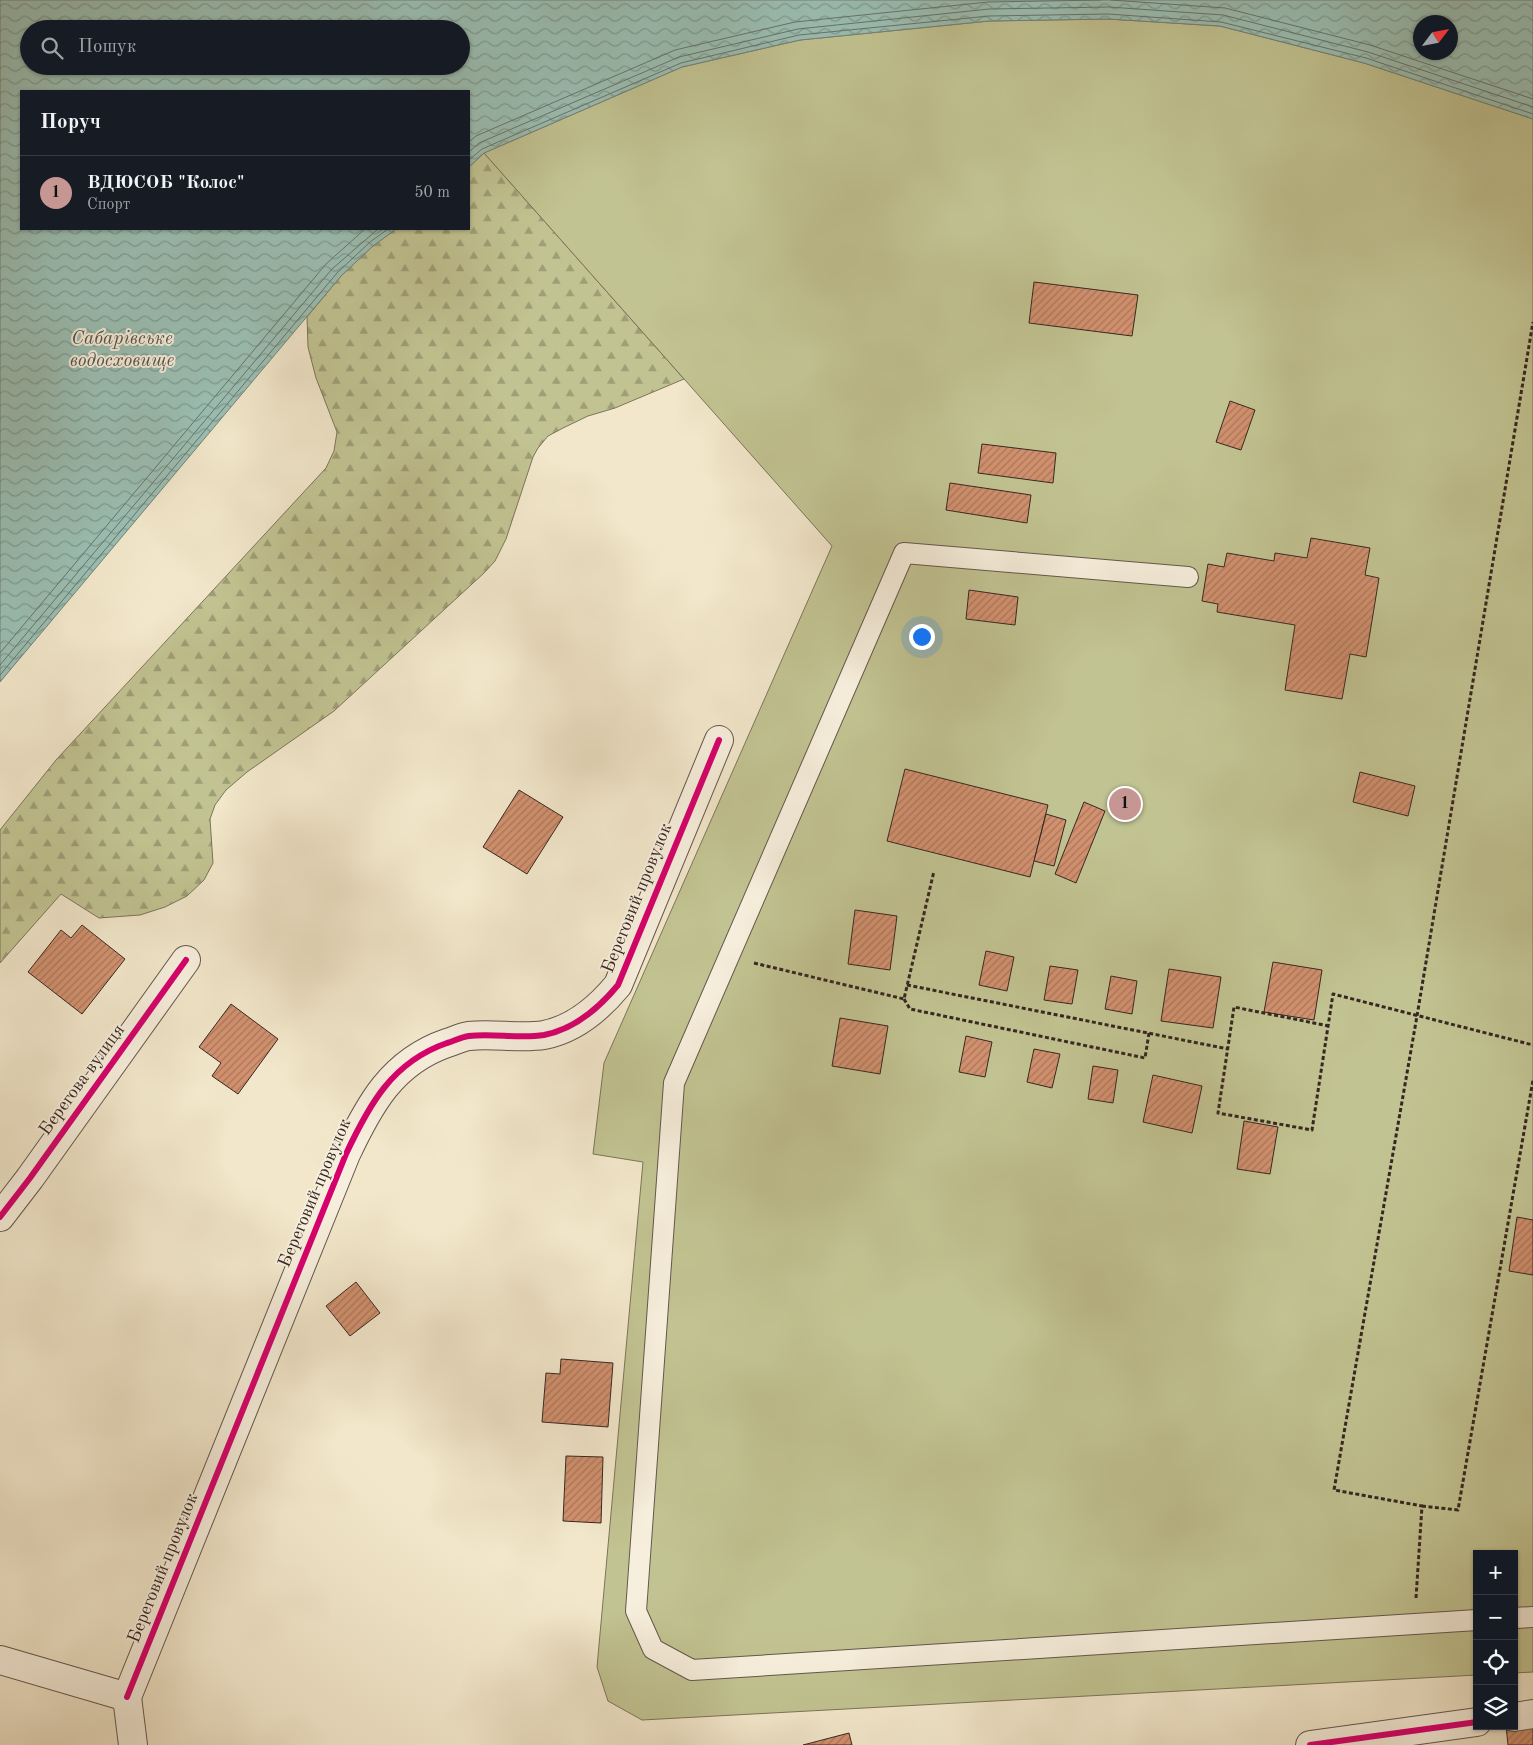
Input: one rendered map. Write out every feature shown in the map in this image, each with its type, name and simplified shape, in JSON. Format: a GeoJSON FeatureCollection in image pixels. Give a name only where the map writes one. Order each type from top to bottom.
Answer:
{"type":"FeatureCollection","features":[{"type":"Feature","properties":{"kind":"street","name":"Береговий провулок"},"geometry":{"type":"LineString","coordinates":[[127,1697],[342,1164],[364,1116],[377,1096],[395,1075],[416,1058],[438,1046],[467,1036],[544,1035],[567,1028],[604,1002],[618,985],[719,740]]}},
{"type":"Feature","properties":{"kind":"street","name":"Берегова вулиця"},"geometry":{"type":"LineString","coordinates":[[0,1217],[186,960]]}},
{"type":"Feature","properties":{"kind":"street"},"geometry":{"type":"LineString","coordinates":[[0,1660],[127,1697],[133,1745]]}},
{"type":"Feature","properties":{"kind":"street"},"geometry":{"type":"LineString","coordinates":[[1518,1716],[1533,1714]]}},
{"type":"Feature","properties":{"kind":"street"},"geometry":{"type":"LineString","coordinates":[[1310,1745],[1473,1723]]}},
{"type":"Feature","properties":{"kind":"lane"},"geometry":{"type":"LineString","coordinates":[[1188,577],[904,553],[674,1083],[636,1611],[653,1648],[692,1670],[1473,1620]]}},
{"type":"Feature","properties":{"kind":"lane"},"geometry":{"type":"LineString","coordinates":[[1518,1618],[1533,1617]]}},
{"type":"Feature","properties":{"kind":"path"},"geometry":{"type":"LineString","coordinates":[[1533,322],[1418,1016],[1334,1490],[1422,1506],[1458,1510],[1533,1080]]}},
{"type":"Feature","properties":{"kind":"path"},"geometry":{"type":"LineString","coordinates":[[934,870],[904,999],[910,1009],[1145,1058],[1149,1033]]}},
{"type":"Feature","properties":{"kind":"path"},"geometry":{"type":"LineString","coordinates":[[730,956],[904,999]]}},
{"type":"Feature","properties":{"kind":"path"},"geometry":{"type":"LineString","coordinates":[[907,985],[1228,1049]]}},
{"type":"Feature","properties":{"kind":"path"},"geometry":{"type":"LineString","coordinates":[[1328,1026],[1234,1007],[1218,1113],[1312,1130],[1333,994],[1533,1044]]}},
{"type":"Feature","properties":{"kind":"path"},"geometry":{"type":"LineString","coordinates":[[1414,1624],[1422,1506]]}},
{"type":"Feature","properties":{"kind":"green space"},"geometry":{"type":"Polygon","coordinates":[[[1108,19],[1220,26],[1364,63],[1533,119],[1533,1672],[1518,1673],[1518,1550],[1473,1550],[1473,1675],[642,1720],[608,1701],[597,1667],[643,1162],[593,1154],[604,1063],[832,546],[484,153],[682,67],[800,40],[989,21],[1108,19]]]}},
{"type":"Feature","properties":{"kind":"green space"},"geometry":{"type":"Polygon","coordinates":[[[484,153],[684,379],[615,408],[588,416],[548,436],[533,457],[506,539],[495,561],[334,711],[247,772],[226,790],[215,805],[210,819],[213,863],[204,880],[187,896],[165,907],[140,915],[99,918],[61,894],[0,963],[0,830],[56,760],[326,468],[334,451],[337,432],[316,378],[308,347],[307,317],[341,276],[373,246],[395,230],[470,230],[470,166],[484,153]]]}},
{"type":"Feature","properties":{"kind":"water","name":"Сабарівське водосховище"},"geometry":{"type":"Polygon","coordinates":[[[0,0],[1533,0],[1533,119],[1364,63],[1220,26],[1108,19],[989,21],[800,40],[682,67],[484,153],[470,166],[470,90],[20,90],[20,230],[395,230],[373,246],[341,276],[0,682],[0,0]]]}},
{"type":"Feature","properties":{"kind":"building"},"geometry":{"type":"Polygon","coordinates":[[[1034,282],[1138,295],[1132,336],[1029,323],[1034,282]]]}},
{"type":"Feature","properties":{"kind":"building"},"geometry":{"type":"Polygon","coordinates":[[[1230,401],[1255,410],[1241,450],[1216,442],[1230,401]]]}},
{"type":"Feature","properties":{"kind":"building"},"geometry":{"type":"Polygon","coordinates":[[[982,444],[1056,453],[1053,483],[978,473],[982,444]]]}},
{"type":"Feature","properties":{"kind":"building"},"geometry":{"type":"Polygon","coordinates":[[[950,483],[1031,495],[1027,523],[946,510],[950,483]]]}},
{"type":"Feature","properties":{"kind":"building"},"geometry":{"type":"Polygon","coordinates":[[[1311,538],[1370,548],[1365,575],[1379,578],[1366,657],[1350,654],[1342,699],[1285,690],[1295,625],[1217,612],[1218,604],[1202,601],[1208,564],[1224,567],[1227,553],[1274,561],[1275,553],[1307,558],[1311,538]]]}},
{"type":"Feature","properties":{"kind":"building"},"geometry":{"type":"Polygon","coordinates":[[[969,590],[1018,597],[1015,625],[966,619],[969,590]]]}},
{"type":"Feature","properties":{"kind":"building"},"geometry":{"type":"Polygon","coordinates":[[[905,769],[1048,805],[1030,877],[887,841],[905,769]]]}},
{"type":"Feature","properties":{"kind":"building"},"geometry":{"type":"Polygon","coordinates":[[[1360,772],[1415,786],[1408,816],[1353,802],[1360,772]]]}},
{"type":"Feature","properties":{"kind":"building"},"geometry":{"type":"Polygon","coordinates":[[[519,790],[563,817],[527,874],[483,847],[519,790]]]}},
{"type":"Feature","properties":{"kind":"building"},"geometry":{"type":"Polygon","coordinates":[[[1084,802],[1105,811],[1076,883],[1055,874],[1084,802]]]}},
{"type":"Feature","properties":{"kind":"building"},"geometry":{"type":"Polygon","coordinates":[[[1046,814],[1066,820],[1054,866],[1034,861],[1046,814]]]}},
{"type":"Feature","properties":{"kind":"building"},"geometry":{"type":"Polygon","coordinates":[[[855,910],[897,916],[890,970],[848,964],[855,910]]]}},
{"type":"Feature","properties":{"kind":"building"},"geometry":{"type":"Polygon","coordinates":[[[82,925],[125,959],[82,1014],[28,972],[61,930],[71,938],[82,925]]]}},
{"type":"Feature","properties":{"kind":"building"},"geometry":{"type":"Polygon","coordinates":[[[986,951],[1014,957],[1007,991],[979,985],[986,951]]]}},
{"type":"Feature","properties":{"kind":"building"},"geometry":{"type":"Polygon","coordinates":[[[1273,962],[1322,970],[1314,1020],[1264,1012],[1273,962]]]}},
{"type":"Feature","properties":{"kind":"building"},"geometry":{"type":"Polygon","coordinates":[[[1050,966],[1078,970],[1072,1004],[1044,1000],[1050,966]]]}},
{"type":"Feature","properties":{"kind":"building"},"geometry":{"type":"Polygon","coordinates":[[[1169,969],[1221,977],[1213,1028],[1161,1021],[1169,969]]]}},
{"type":"Feature","properties":{"kind":"building"},"geometry":{"type":"Polygon","coordinates":[[[1111,976],[1137,981],[1132,1014],[1105,1009],[1111,976]]]}},
{"type":"Feature","properties":{"kind":"building"},"geometry":{"type":"Polygon","coordinates":[[[231,1004],[278,1039],[238,1094],[212,1076],[221,1063],[199,1047],[231,1004]]]}},
{"type":"Feature","properties":{"kind":"building"},"geometry":{"type":"Polygon","coordinates":[[[840,1018],[888,1026],[880,1074],[832,1066],[840,1018]]]}},
{"type":"Feature","properties":{"kind":"building"},"geometry":{"type":"Polygon","coordinates":[[[966,1036],[992,1042],[985,1077],[959,1072],[966,1036]]]}},
{"type":"Feature","properties":{"kind":"building"},"geometry":{"type":"Polygon","coordinates":[[[1034,1049],[1060,1054],[1052,1088],[1027,1082],[1034,1049]]]}},
{"type":"Feature","properties":{"kind":"building"},"geometry":{"type":"Polygon","coordinates":[[[1093,1066],[1118,1070],[1113,1103],[1088,1099],[1093,1066]]]}},
{"type":"Feature","properties":{"kind":"building"},"geometry":{"type":"Polygon","coordinates":[[[1153,1075],[1202,1086],[1192,1133],[1143,1122],[1153,1075]]]}},
{"type":"Feature","properties":{"kind":"building"},"geometry":{"type":"Polygon","coordinates":[[[1244,1121],[1278,1127],[1270,1174],[1237,1169],[1244,1121]]]}},
{"type":"Feature","properties":{"kind":"building"},"geometry":{"type":"Polygon","coordinates":[[[1517,1217],[1533,1220],[1533,1275],[1509,1271],[1517,1217]]]}},
{"type":"Feature","properties":{"kind":"building"},"geometry":{"type":"Polygon","coordinates":[[[356,1282],[380,1313],[350,1336],[326,1306],[356,1282]]]}},
{"type":"Feature","properties":{"kind":"building"},"geometry":{"type":"Polygon","coordinates":[[[561,1359],[613,1363],[608,1427],[542,1422],[546,1373],[560,1374],[561,1359]]]}},
{"type":"Feature","properties":{"kind":"building"},"geometry":{"type":"Polygon","coordinates":[[[566,1456],[603,1457],[601,1523],[563,1521],[566,1456]]]}},
{"type":"Feature","properties":{"kind":"building"},"geometry":{"type":"Polygon","coordinates":[[[1533,1718],[1533,1745],[1508,1745],[1506,1730],[1518,1730],[1518,1722],[1533,1718]]]}},
{"type":"Feature","properties":{"kind":"building"},"geometry":{"type":"Polygon","coordinates":[[[849,1733],[852,1745],[803,1745],[849,1733]]]}},
{"type":"Feature","properties":{"kind":"cycle path"},"geometry":{"type":"LineString","coordinates":[[127,1697],[346,1154],[374,1102],[384,1087],[397,1074],[411,1061],[428,1051],[469,1036],[535,1036],[555,1032],[576,1023],[611,994],[618,985],[719,740]]}},
{"type":"Feature","properties":{"kind":"cycle path"},"geometry":{"type":"LineString","coordinates":[[0,1217],[186,960]]}},
{"type":"Feature","properties":{"kind":"cycle path"},"geometry":{"type":"LineString","coordinates":[[1310,1745],[1473,1723]]}},
{"type":"Feature","properties":{"kind":"place","name":"ВДЮСОБ \"Колос\""},"geometry":{"type":"Point","coordinates":[1125,804]}}]}
